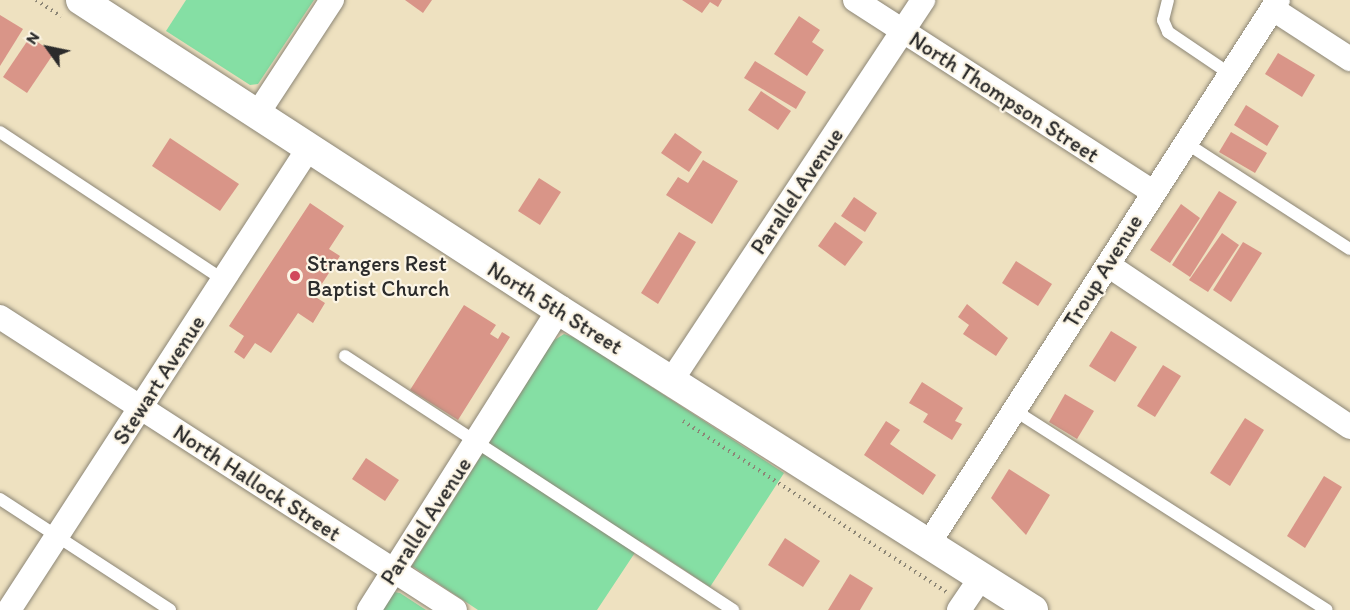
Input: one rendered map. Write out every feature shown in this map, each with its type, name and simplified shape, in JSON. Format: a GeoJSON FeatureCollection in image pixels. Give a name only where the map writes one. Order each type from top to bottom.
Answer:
{"type":"FeatureCollection","features":[{"type":"Feature","properties":{"kind":"street","name":"North 5th Street"},"geometry":{"type":"LineString","coordinates":[[81,0],[256,116],[1033,610]]}},
{"type":"Feature","properties":{"kind":"street"},"geometry":{"type":"LineString","coordinates":[[256,116],[332,0]]}},
{"type":"Feature","properties":{"kind":"street","name":"North Thompson Street"},"geometry":{"type":"LineString","coordinates":[[855,0],[1153,192]]}},
{"type":"Feature","properties":{"kind":"street","name":"Parallel Avenue"},"geometry":{"type":"LineString","coordinates":[[671,381],[923,0]]}},
{"type":"Feature","properties":{"kind":"street"},"geometry":{"type":"LineString","coordinates":[[1276,4],[1350,60]]}},
{"type":"Feature","properties":{"kind":"street","name":"Troup Avenue"},"geometry":{"type":"LineString","coordinates":[[928,543],[1276,4]]}},
{"type":"Feature","properties":{"kind":"street","name":"Stewart Avenue"},"geometry":{"type":"LineString","coordinates":[[9,610],[308,149]]}},
{"type":"Feature","properties":{"kind":"street"},"geometry":{"type":"LineString","coordinates":[[1107,265],[1350,428]]}},
{"type":"Feature","properties":{"kind":"street","name":"Parallel Avenue"},"geometry":{"type":"LineString","coordinates":[[369,610],[559,310]]}},
{"type":"Feature","properties":{"kind":"street","name":"North Hallock Street"},"geometry":{"type":"LineString","coordinates":[[0,317],[455,610]]}},
{"type":"Feature","properties":{"kind":"street"},"geometry":{"type":"LineString","coordinates":[[959,610],[981,577]]}},
{"type":"Feature","properties":{"kind":"lane"},"geometry":{"type":"LineString","coordinates":[[1168,0],[1163,20],[1168,32],[1230,74]]}},
{"type":"Feature","properties":{"kind":"lane"},"geometry":{"type":"LineString","coordinates":[[0,132],[224,280]]}},
{"type":"Feature","properties":{"kind":"lane"},"geometry":{"type":"LineString","coordinates":[[1186,143],[1350,249]]}},
{"type":"Feature","properties":{"kind":"lane"},"geometry":{"type":"LineString","coordinates":[[345,356],[733,610]]}},
{"type":"Feature","properties":{"kind":"lane"},"geometry":{"type":"LineString","coordinates":[[1014,410],[1327,610]]}},
{"type":"Feature","properties":{"kind":"lane"},"geometry":{"type":"LineString","coordinates":[[0,499],[170,610]]}},
{"type":"Feature","properties":{"kind":"green space"},"geometry":{"type":"Polygon","coordinates":[[[186,0],[314,0],[258,84],[250,85],[166,31],[186,0]]]}},
{"type":"Feature","properties":{"kind":"green space"},"geometry":{"type":"Polygon","coordinates":[[[564,334],[576,338],[784,473],[710,587],[642,542],[597,610],[478,610],[412,566],[553,341],[564,334]]]}},
{"type":"Feature","properties":{"kind":"green space"},"geometry":{"type":"Polygon","coordinates":[[[394,592],[400,593],[426,610],[379,610],[394,592]]]}},
{"type":"Feature","properties":{"kind":"building"},"geometry":{"type":"Polygon","coordinates":[[[405,0],[432,0],[423,13],[405,0]]]}},
{"type":"Feature","properties":{"kind":"building"},"geometry":{"type":"Polygon","coordinates":[[[682,0],[722,0],[718,7],[710,2],[702,13],[682,0]]]}},
{"type":"Feature","properties":{"kind":"building"},"geometry":{"type":"Polygon","coordinates":[[[0,15],[23,29],[0,66],[0,15]]]}},
{"type":"Feature","properties":{"kind":"building"},"geometry":{"type":"Polygon","coordinates":[[[799,16],[820,30],[812,42],[824,50],[807,76],[774,54],[799,16]]]}},
{"type":"Feature","properties":{"kind":"building"},"geometry":{"type":"Polygon","coordinates":[[[30,37],[54,53],[27,93],[3,77],[30,37]]]}},
{"type":"Feature","properties":{"kind":"building"},"geometry":{"type":"Polygon","coordinates":[[[1278,53],[1315,75],[1302,97],[1265,74],[1278,53]]]}},
{"type":"Feature","properties":{"kind":"building"},"geometry":{"type":"Polygon","coordinates":[[[755,61],[806,92],[796,109],[744,78],[755,61]]]}},
{"type":"Feature","properties":{"kind":"building"},"geometry":{"type":"Polygon","coordinates":[[[761,91],[791,111],[778,130],[748,110],[761,91]]]}},
{"type":"Feature","properties":{"kind":"building"},"geometry":{"type":"Polygon","coordinates":[[[1246,105],[1279,126],[1267,146],[1234,125],[1246,105]]]}},
{"type":"Feature","properties":{"kind":"building"},"geometry":{"type":"Polygon","coordinates":[[[1231,132],[1267,153],[1255,173],[1219,152],[1231,132]]]}},
{"type":"Feature","properties":{"kind":"building"},"geometry":{"type":"Polygon","coordinates":[[[675,133],[702,152],[689,172],[661,153],[675,133]]]}},
{"type":"Feature","properties":{"kind":"building"},"geometry":{"type":"Polygon","coordinates":[[[170,138],[239,184],[220,211],[152,166],[170,138]]]}},
{"type":"Feature","properties":{"kind":"building"},"geometry":{"type":"Polygon","coordinates":[[[703,160],[738,181],[712,224],[666,195],[678,177],[688,183],[703,160]]]}},
{"type":"Feature","properties":{"kind":"building"},"geometry":{"type":"Polygon","coordinates":[[[539,178],[561,192],[540,225],[518,211],[539,178]]]}},
{"type":"Feature","properties":{"kind":"building"},"geometry":{"type":"Polygon","coordinates":[[[1219,191],[1237,202],[1190,277],[1172,265],[1219,191]]]}},
{"type":"Feature","properties":{"kind":"building"},"geometry":{"type":"Polygon","coordinates":[[[854,197],[877,213],[865,232],[841,216],[854,197]]]}},
{"type":"Feature","properties":{"kind":"building","name":"Strangers Rest Baptist Church"},"geometry":{"type":"Polygon","coordinates":[[[310,203],[344,226],[329,249],[340,256],[314,296],[325,303],[313,323],[298,313],[271,353],[255,343],[244,359],[234,352],[244,336],[229,326],[310,203]]]}},
{"type":"Feature","properties":{"kind":"building"},"geometry":{"type":"Polygon","coordinates":[[[1181,204],[1200,218],[1170,263],[1150,250],[1181,204]]]}},
{"type":"Feature","properties":{"kind":"building"},"geometry":{"type":"Polygon","coordinates":[[[835,222],[863,242],[845,266],[818,246],[835,222]]]}},
{"type":"Feature","properties":{"kind":"building"},"geometry":{"type":"Polygon","coordinates":[[[679,232],[696,242],[658,304],[641,293],[679,232]]]}},
{"type":"Feature","properties":{"kind":"building"},"geometry":{"type":"Polygon","coordinates":[[[1222,233],[1239,245],[1208,292],[1189,280],[1222,233]]]}},
{"type":"Feature","properties":{"kind":"building"},"geometry":{"type":"Polygon","coordinates":[[[1243,242],[1262,253],[1231,302],[1213,290],[1243,242]]]}},
{"type":"Feature","properties":{"kind":"building"},"geometry":{"type":"Polygon","coordinates":[[[1016,261],[1052,284],[1038,306],[1002,283],[1016,261]]]}},
{"type":"Feature","properties":{"kind":"building"},"geometry":{"type":"Polygon","coordinates":[[[967,304],[1008,338],[996,356],[963,334],[969,325],[958,317],[967,304]]]}},
{"type":"Feature","properties":{"kind":"building"},"geometry":{"type":"Polygon","coordinates":[[[464,305],[496,325],[490,334],[498,339],[502,332],[510,337],[458,420],[410,390],[464,305]]]}},
{"type":"Feature","properties":{"kind":"building"},"geometry":{"type":"Polygon","coordinates":[[[1111,331],[1137,347],[1115,382],[1089,366],[1111,331]]]}},
{"type":"Feature","properties":{"kind":"building"},"geometry":{"type":"Polygon","coordinates":[[[1163,365],[1181,376],[1155,417],[1137,406],[1163,365]]]}},
{"type":"Feature","properties":{"kind":"building"},"geometry":{"type":"Polygon","coordinates":[[[922,382],[963,408],[955,421],[962,424],[952,440],[923,422],[928,414],[909,403],[922,382]]]}},
{"type":"Feature","properties":{"kind":"building"},"geometry":{"type":"Polygon","coordinates":[[[1065,394],[1094,411],[1077,439],[1049,422],[1065,394]]]}},
{"type":"Feature","properties":{"kind":"building"},"geometry":{"type":"Polygon","coordinates":[[[1245,418],[1264,430],[1230,486],[1210,473],[1245,418]]]}},
{"type":"Feature","properties":{"kind":"building"},"geometry":{"type":"Polygon","coordinates":[[[886,421],[900,430],[890,444],[936,475],[923,495],[864,455],[886,421]]]}},
{"type":"Feature","properties":{"kind":"building"},"geometry":{"type":"Polygon","coordinates":[[[366,458],[399,480],[385,501],[352,479],[366,458]]]}},
{"type":"Feature","properties":{"kind":"building"},"geometry":{"type":"Polygon","coordinates":[[[1009,469],[1050,495],[1026,535],[991,498],[1009,469]]]}},
{"type":"Feature","properties":{"kind":"building"},"geometry":{"type":"Polygon","coordinates":[[[1324,476],[1342,487],[1305,548],[1287,536],[1324,476]]]}},
{"type":"Feature","properties":{"kind":"building"},"geometry":{"type":"Polygon","coordinates":[[[785,538],[820,561],[803,587],[768,565],[785,538]]]}},
{"type":"Feature","properties":{"kind":"building"},"geometry":{"type":"Polygon","coordinates":[[[850,574],[873,588],[860,610],[828,610],[850,574]]]}},
{"type":"Feature","properties":{"kind":"place","name":"Strangers Rest Baptist Church"},"geometry":{"type":"Point","coordinates":[295,276]}}]}
